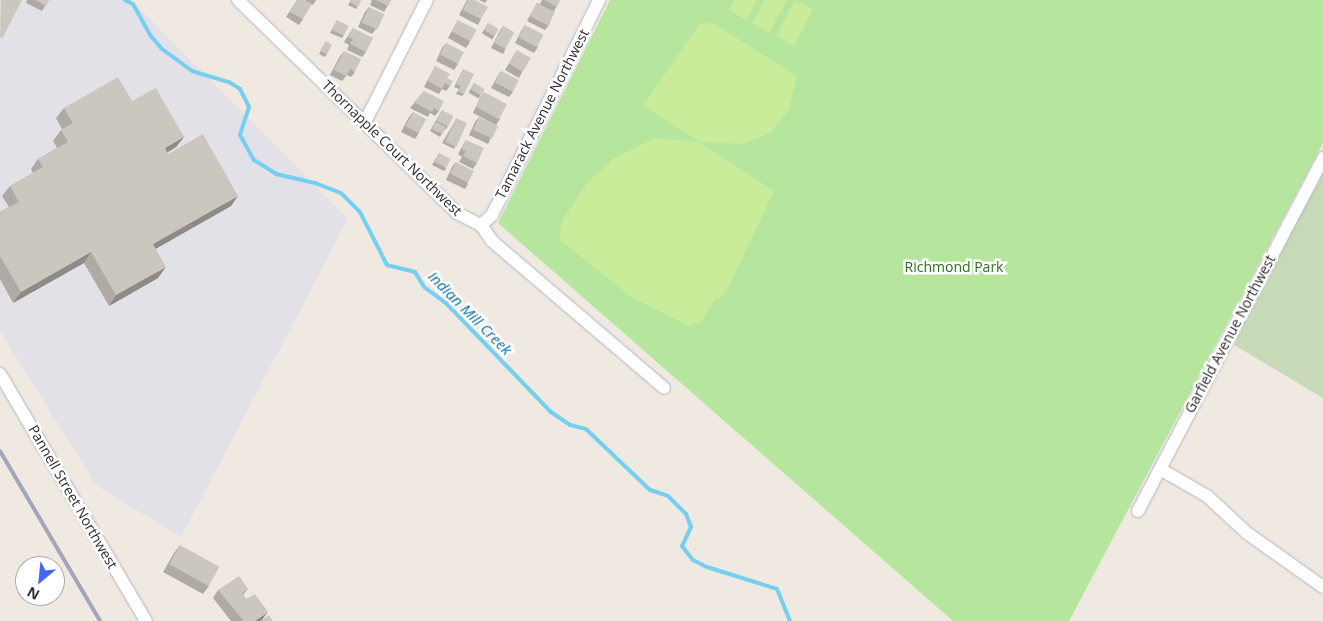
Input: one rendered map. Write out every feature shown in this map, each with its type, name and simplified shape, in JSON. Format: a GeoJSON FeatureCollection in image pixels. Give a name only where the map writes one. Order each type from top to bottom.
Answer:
{"type":"FeatureCollection","features":[{"type":"Feature","properties":{"kind":"street","name":"Thornapple Court Northwest"},"geometry":{"type":"LineString","coordinates":[[238,0],[253,6],[365,122],[457,213],[482,225],[492,241],[664,388]]}},
{"type":"Feature","properties":{"kind":"street"},"geometry":{"type":"LineString","coordinates":[[365,122],[427,0]]}},
{"type":"Feature","properties":{"kind":"street","name":"Tamarack Avenue Northwest"},"geometry":{"type":"LineString","coordinates":[[482,225],[492,215],[599,0]]}},
{"type":"Feature","properties":{"kind":"street","name":"Garfield Avenue Northwest"},"geometry":{"type":"LineString","coordinates":[[1138,510],[1323,158]]}},
{"type":"Feature","properties":{"kind":"street","name":"Pannell Street Northwest"},"geometry":{"type":"LineString","coordinates":[[0,374],[146,621]]}},
{"type":"Feature","properties":{"kind":"street"},"geometry":{"type":"LineString","coordinates":[[1160,469],[1207,496],[1247,533],[1323,587]]}},
{"type":"Feature","properties":{"kind":"shaded area"},"geometry":{"type":"Polygon","coordinates":[[[0,0],[131,0],[348,219],[181,537],[97,486],[0,331],[0,0]]]}},
{"type":"Feature","properties":{"kind":"green space","name":"Richmond Park"},"geometry":{"type":"Polygon","coordinates":[[[610,0],[1323,0],[1323,143],[1069,621],[953,621],[498,223],[610,0]]]}},
{"type":"Feature","properties":{"kind":"green space"},"geometry":{"type":"Polygon","coordinates":[[[735,0],[757,0],[746,20],[729,10],[735,0]]]}},
{"type":"Feature","properties":{"kind":"green space"},"geometry":{"type":"Polygon","coordinates":[[[765,0],[787,0],[769,33],[752,23],[765,0]]]}},
{"type":"Feature","properties":{"kind":"green space"},"geometry":{"type":"Polygon","coordinates":[[[795,0],[813,9],[794,46],[776,37],[795,0]]]}},
{"type":"Feature","properties":{"kind":"green space"},"geometry":{"type":"Polygon","coordinates":[[[711,22],[797,76],[789,109],[770,133],[743,144],[700,142],[643,105],[699,25],[711,22]]]}},
{"type":"Feature","properties":{"kind":"green space"},"geometry":{"type":"Polygon","coordinates":[[[654,138],[698,142],[774,191],[729,286],[720,299],[716,298],[701,322],[688,326],[630,296],[559,239],[563,219],[587,183],[614,158],[654,138]]]}},
{"type":"Feature","properties":{"kind":"green space"},"geometry":{"type":"Polygon","coordinates":[[[1323,174],[1323,398],[1231,343],[1323,174]]]}},
{"type":"Feature","properties":{"kind":"building"},"geometry":{"type":"Polygon","coordinates":[[[1,0],[22,0],[2,39],[0,37],[1,0]]]}},
{"type":"Feature","properties":{"kind":"building"},"geometry":{"type":"Polygon","coordinates":[[[35,0],[49,0],[46,6],[35,0]]]}},
{"type":"Feature","properties":{"kind":"building"},"geometry":{"type":"Polygon","coordinates":[[[297,0],[304,0],[312,4],[303,19],[290,12],[297,0]]]}},
{"type":"Feature","properties":{"kind":"building"},"geometry":{"type":"Polygon","coordinates":[[[351,0],[361,1],[358,7],[350,2],[351,0]]]}},
{"type":"Feature","properties":{"kind":"building"},"geometry":{"type":"Polygon","coordinates":[[[376,0],[391,0],[388,6],[376,0]]]}},
{"type":"Feature","properties":{"kind":"building"},"geometry":{"type":"Polygon","coordinates":[[[468,0],[475,0],[488,7],[481,19],[463,10],[468,0]]]}},
{"type":"Feature","properties":{"kind":"building"},"geometry":{"type":"Polygon","coordinates":[[[544,0],[560,0],[557,7],[544,0]]]}},
{"type":"Feature","properties":{"kind":"building"},"geometry":{"type":"Polygon","coordinates":[[[537,3],[555,12],[548,25],[530,16],[537,3]]]}},
{"type":"Feature","properties":{"kind":"building"},"geometry":{"type":"Polygon","coordinates":[[[369,7],[384,14],[377,30],[362,22],[369,7]]]}},
{"type":"Feature","properties":{"kind":"building"},"geometry":{"type":"Polygon","coordinates":[[[337,20],[349,26],[344,36],[332,30],[337,20]]]}},
{"type":"Feature","properties":{"kind":"building"},"geometry":{"type":"Polygon","coordinates":[[[458,20],[477,30],[470,41],[452,31],[458,20]]]}},
{"type":"Feature","properties":{"kind":"building"},"geometry":{"type":"Polygon","coordinates":[[[488,23],[498,29],[494,36],[484,30],[488,23]]]}},
{"type":"Feature","properties":{"kind":"building"},"geometry":{"type":"Polygon","coordinates":[[[525,25],[544,35],[537,47],[518,37],[525,25]]]}},
{"type":"Feature","properties":{"kind":"building"},"geometry":{"type":"Polygon","coordinates":[[[503,26],[514,32],[505,49],[494,43],[503,26]]]}},
{"type":"Feature","properties":{"kind":"building"},"geometry":{"type":"Polygon","coordinates":[[[353,28],[373,38],[366,52],[350,44],[353,39],[348,37],[353,28]]]}},
{"type":"Feature","properties":{"kind":"building"},"geometry":{"type":"Polygon","coordinates":[[[326,41],[332,45],[327,54],[320,51],[326,41]]]}},
{"type":"Feature","properties":{"kind":"building"},"geometry":{"type":"Polygon","coordinates":[[[446,43],[464,52],[458,64],[440,55],[446,43]]]}},
{"type":"Feature","properties":{"kind":"building"},"geometry":{"type":"Polygon","coordinates":[[[517,50],[531,58],[523,72],[509,64],[517,50]]]}},
{"type":"Feature","properties":{"kind":"building"},"geometry":{"type":"Polygon","coordinates":[[[344,51],[361,59],[355,72],[350,69],[346,76],[334,70],[344,51]]]}},
{"type":"Feature","properties":{"kind":"building"},"geometry":{"type":"Polygon","coordinates":[[[435,66],[450,74],[447,78],[453,81],[450,86],[445,83],[442,89],[428,81],[435,66]]]}},
{"type":"Feature","properties":{"kind":"building"},"geometry":{"type":"Polygon","coordinates":[[[463,69],[474,74],[464,94],[458,91],[461,86],[456,84],[463,69]]]}},
{"type":"Feature","properties":{"kind":"building"},"geometry":{"type":"Polygon","coordinates":[[[501,71],[519,80],[513,92],[495,83],[501,71]]]}},
{"type":"Feature","properties":{"kind":"building"},"geometry":{"type":"Polygon","coordinates":[[[118,77],[132,101],[156,88],[184,137],[165,148],[168,154],[203,134],[238,196],[153,244],[166,267],[116,295],[91,252],[21,292],[0,256],[0,212],[19,202],[10,186],[43,167],[38,159],[68,142],[61,130],[73,123],[64,108],[118,77]]]}},
{"type":"Feature","properties":{"kind":"building"},"geometry":{"type":"Polygon","coordinates":[[[474,83],[484,89],[481,95],[470,89],[474,83]]]}},
{"type":"Feature","properties":{"kind":"building"},"geometry":{"type":"Polygon","coordinates":[[[424,91],[444,101],[439,111],[434,108],[432,112],[414,102],[424,91]]]}},
{"type":"Feature","properties":{"kind":"building"},"geometry":{"type":"Polygon","coordinates":[[[484,92],[507,104],[499,119],[476,107],[484,92]]]}},
{"type":"Feature","properties":{"kind":"building"},"geometry":{"type":"Polygon","coordinates":[[[442,110],[454,116],[448,127],[437,121],[442,110]]]}},
{"type":"Feature","properties":{"kind":"building"},"geometry":{"type":"Polygon","coordinates":[[[413,112],[426,119],[419,133],[405,126],[413,112]]]}},
{"type":"Feature","properties":{"kind":"building"},"geometry":{"type":"Polygon","coordinates":[[[479,117],[498,126],[492,139],[473,130],[479,117]]]}},
{"type":"Feature","properties":{"kind":"building"},"geometry":{"type":"Polygon","coordinates":[[[456,118],[467,123],[456,147],[445,142],[456,118]]]}},
{"type":"Feature","properties":{"kind":"building"},"geometry":{"type":"Polygon","coordinates":[[[436,122],[446,127],[442,134],[432,129],[436,122]]]}},
{"type":"Feature","properties":{"kind":"building"},"geometry":{"type":"Polygon","coordinates":[[[466,140],[484,148],[477,163],[463,156],[466,151],[462,149],[466,140]]]}},
{"type":"Feature","properties":{"kind":"building"},"geometry":{"type":"Polygon","coordinates":[[[439,153],[451,159],[446,168],[434,162],[439,153]]]}},
{"type":"Feature","properties":{"kind":"building"},"geometry":{"type":"Polygon","coordinates":[[[456,162],[474,171],[468,183],[450,174],[456,162]]]}},
{"type":"Feature","properties":{"kind":"building"},"geometry":{"type":"Polygon","coordinates":[[[180,545],[219,567],[209,586],[169,564],[180,545]]]}},
{"type":"Feature","properties":{"kind":"building"},"geometry":{"type":"Polygon","coordinates":[[[239,576],[248,589],[242,593],[246,599],[255,594],[268,612],[255,621],[244,621],[218,590],[239,576]]]}},
{"type":"Feature","properties":{"kind":"building"},"geometry":{"type":"Polygon","coordinates":[[[269,615],[273,621],[260,621],[269,615]]]}},
{"type":"Feature","properties":{"kind":"waterway","name":"Indian Mill Creek"},"geometry":{"type":"LineString","coordinates":[[125,0],[133,4],[151,36],[162,49],[192,71],[229,82],[240,89],[249,107],[240,135],[254,160],[276,174],[315,183],[341,193],[360,212],[387,265],[415,272],[424,287],[445,302],[551,412],[570,425],[586,429],[650,490],[668,496],[686,514],[691,527],[682,546],[693,560],[707,567],[777,589],[790,621]]}},
{"type":"Feature","properties":{"kind":"railway"},"geometry":{"type":"LineString","coordinates":[[0,451],[100,621]]}}]}
